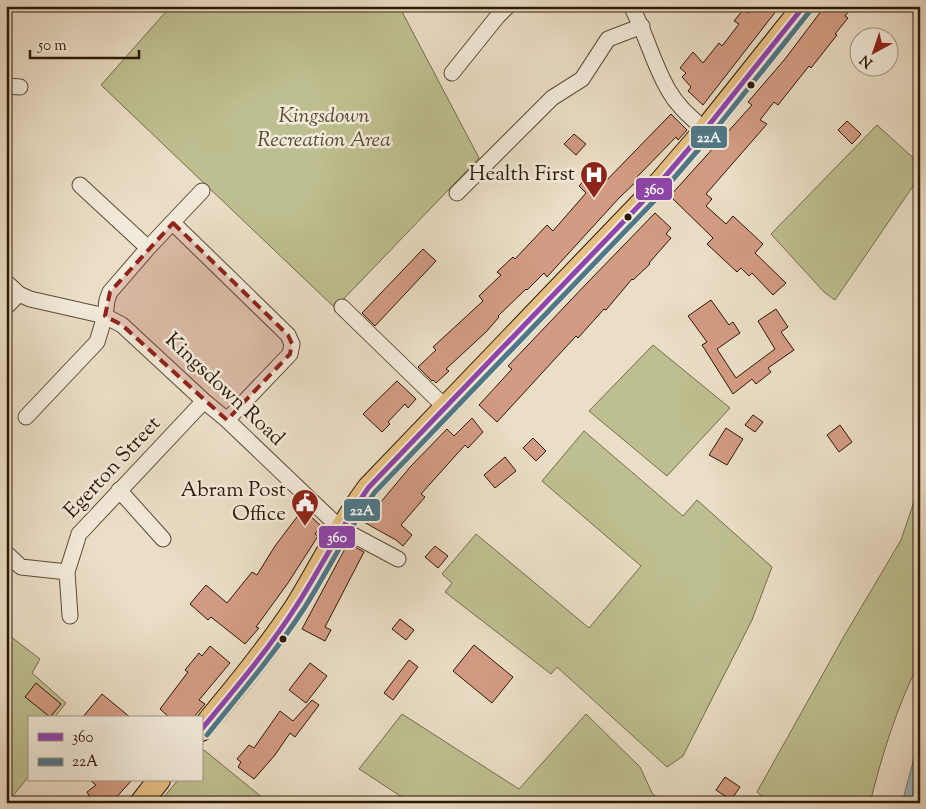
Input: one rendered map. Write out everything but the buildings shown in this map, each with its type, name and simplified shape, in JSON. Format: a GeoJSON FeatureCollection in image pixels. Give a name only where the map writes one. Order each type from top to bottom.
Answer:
{"type":"FeatureCollection","features":[{"type":"Feature","properties":{"kind":"main road"},"geometry":{"type":"LineString","coordinates":[[202,729],[262,655],[297,605],[340,528],[380,474],[650,194],[705,130],[804,6]]}},
{"type":"Feature","properties":{"kind":"main road"},"geometry":{"type":"LineString","coordinates":[[141,803],[158,782]]}},
{"type":"Feature","properties":{"kind":"street"},"geometry":{"type":"LineString","coordinates":[[631,6],[642,26],[669,92],[681,107],[705,130]]}},
{"type":"Feature","properties":{"kind":"street"},"geometry":{"type":"LineString","coordinates":[[452,73],[499,10]]}},
{"type":"Feature","properties":{"kind":"street"},"geometry":{"type":"LineString","coordinates":[[457,193],[552,98],[582,79],[608,39],[642,26]]}},
{"type":"Feature","properties":{"kind":"street"},"geometry":{"type":"LineString","coordinates":[[80,185],[148,248]]}},
{"type":"Feature","properties":{"kind":"street"},"geometry":{"type":"LineString","coordinates":[[26,418],[97,342],[105,316],[106,300],[110,292],[148,248],[202,191]]}},
{"type":"Feature","properties":{"kind":"street"},"geometry":{"type":"LineString","coordinates":[[173,223],[288,335],[292,344],[290,354],[227,420]]}},
{"type":"Feature","properties":{"kind":"street","name":"Kingsdown Road"},"geometry":{"type":"LineString","coordinates":[[6,282],[19,294],[30,299],[105,316],[122,325],[227,420],[340,528],[398,559]]}},
{"type":"Feature","properties":{"kind":"street"},"geometry":{"type":"LineString","coordinates":[[6,307],[19,294]]}},
{"type":"Feature","properties":{"kind":"street"},"geometry":{"type":"LineString","coordinates":[[342,307],[445,406]]}},
{"type":"Feature","properties":{"kind":"street","name":"Egerton Street"},"geometry":{"type":"LineString","coordinates":[[70,616],[67,572],[79,534],[204,401]]}},
{"type":"Feature","properties":{"kind":"street"},"geometry":{"type":"LineString","coordinates":[[119,490],[163,539]]}},
{"type":"Feature","properties":{"kind":"street"},"geometry":{"type":"LineString","coordinates":[[6,552],[21,567],[67,572]]}},
{"type":"Feature","properties":{"kind":"highlighted area"},"geometry":{"type":"Polygon","coordinates":[[[173,223],[288,335],[292,344],[290,354],[227,420],[122,325],[105,316],[110,292],[173,223]]]}},
{"type":"Feature","properties":{"kind":"green space","name":"Kingsdown Recreation Area"},"geometry":{"type":"Polygon","coordinates":[[[171,6],[399,6],[479,158],[335,308],[101,85],[171,6]]]}},
{"type":"Feature","properties":{"kind":"green space"},"geometry":{"type":"Polygon","coordinates":[[[877,125],[920,164],[920,176],[835,300],[824,292],[771,234],[877,125]]]}},
{"type":"Feature","properties":{"kind":"green space"},"geometry":{"type":"Polygon","coordinates":[[[653,345],[730,408],[667,476],[589,411],[653,345]]]}},
{"type":"Feature","properties":{"kind":"green space"},"geometry":{"type":"Polygon","coordinates":[[[584,431],[683,516],[697,500],[772,567],[752,620],[683,756],[667,767],[557,667],[551,674],[445,592],[452,583],[442,574],[476,534],[589,628],[641,566],[542,481],[584,431]]]}},
{"type":"Feature","properties":{"kind":"green space"},"geometry":{"type":"Polygon","coordinates":[[[920,484],[920,661],[904,695],[891,731],[870,803],[770,803],[757,792],[843,638],[901,540],[920,484]]]}},
{"type":"Feature","properties":{"kind":"green space"},"geometry":{"type":"Polygon","coordinates":[[[6,633],[40,659],[32,673],[66,703],[56,716],[28,716],[28,777],[7,803],[6,633]]]}},
{"type":"Feature","properties":{"kind":"green space"},"geometry":{"type":"Polygon","coordinates":[[[402,714],[519,789],[586,714],[640,767],[652,793],[663,803],[411,803],[359,769],[402,714]]]}},
{"type":"Feature","properties":{"kind":"green space"},"geometry":{"type":"Polygon","coordinates":[[[204,750],[269,803],[159,803],[176,782],[202,782],[202,752],[204,750]]]}},
{"type":"Feature","properties":{"kind":"water"},"geometry":{"type":"Polygon","coordinates":[[[920,736],[920,803],[902,803],[920,736]]]}},
{"type":"Feature","properties":{"kind":"transit line","name":"360"},"geometry":{"type":"LineString","coordinates":[[202,729],[275,637],[369,487],[650,194],[705,130],[804,6]]}},
{"type":"Feature","properties":{"kind":"transit line","name":"22A"},"geometry":{"type":"LineString","coordinates":[[207,735],[292,626],[375,492],[656,199],[711,135],[810,11]]}},
{"type":"Feature","properties":{"kind":"place","name":"Health First"},"geometry":{"type":"Point","coordinates":[594,199]}},
{"type":"Feature","properties":{"kind":"place","name":"Abram Post Office"},"geometry":{"type":"Point","coordinates":[305,527]}}]}
